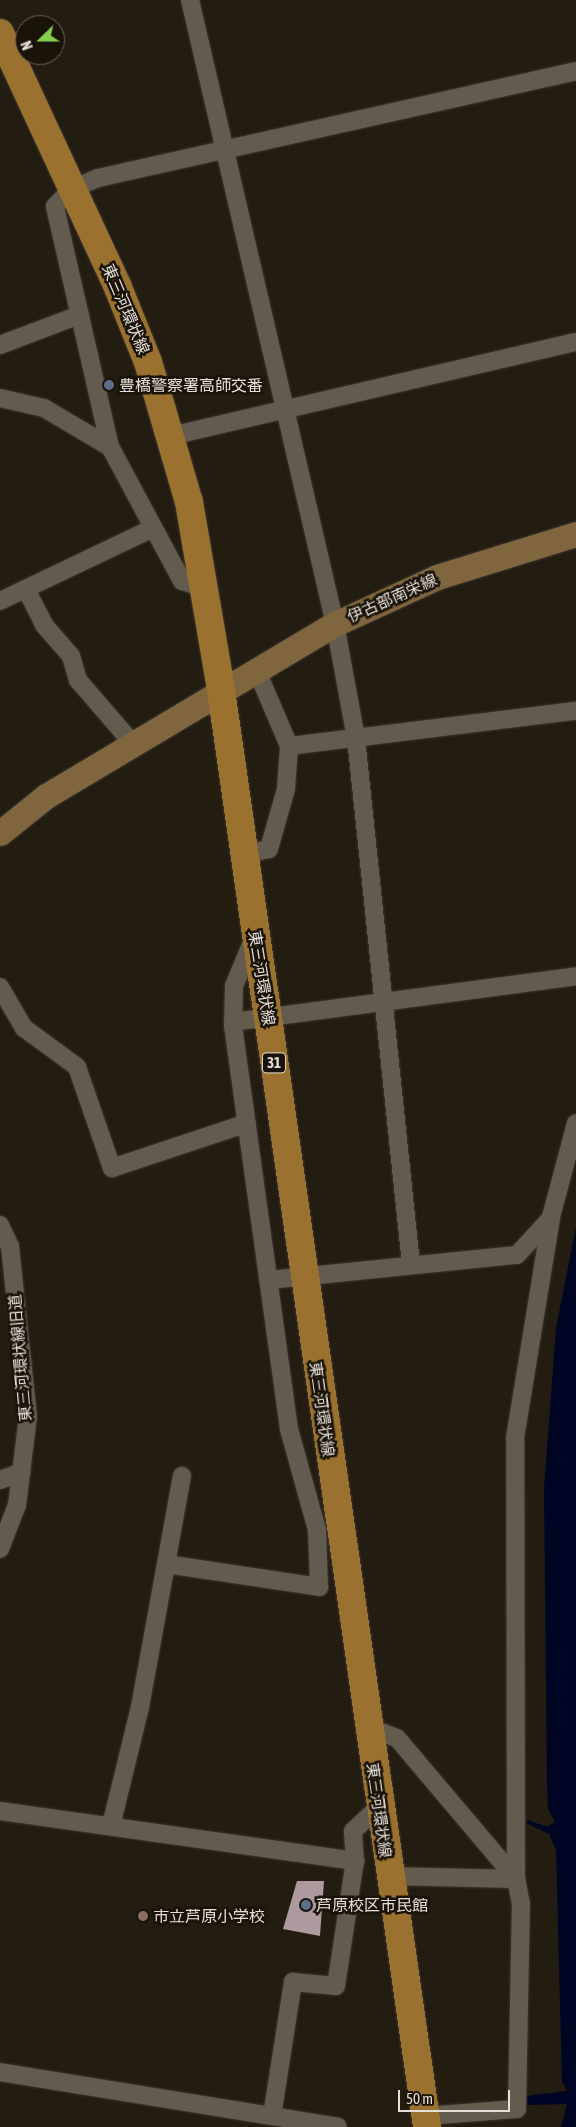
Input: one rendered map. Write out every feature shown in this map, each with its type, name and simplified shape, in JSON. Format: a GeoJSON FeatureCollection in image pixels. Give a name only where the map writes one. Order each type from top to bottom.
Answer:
{"type":"FeatureCollection","features":[{"type":"Feature","properties":{"kind":"main road","name":"東三河環状線"},"geometry":{"type":"LineString","coordinates":[[0,33],[7,67],[72,189],[117,286],[171,436],[189,502],[221,690],[378,1808],[426,2122]]}},
{"type":"Feature","properties":{"kind":"main road","name":"伊古部南栄線"},"geometry":{"type":"LineString","coordinates":[[221,690],[257,671],[335,624],[437,577],[576,534]]}},
{"type":"Feature","properties":{"kind":"main road"},"geometry":{"type":"LineString","coordinates":[[0,833],[46,796],[221,690]]}},
{"type":"Feature","properties":{"kind":"street"},"geometry":{"type":"LineString","coordinates":[[190,0],[283,407],[335,624],[356,738],[411,1264]]}},
{"type":"Feature","properties":{"kind":"street"},"geometry":{"type":"LineString","coordinates":[[204,588],[182,581],[110,447],[54,206],[72,189],[98,178],[576,71]]}},
{"type":"Feature","properties":{"kind":"street"},"geometry":{"type":"LineString","coordinates":[[0,345],[79,315]]}},
{"type":"Feature","properties":{"kind":"street"},"geometry":{"type":"LineString","coordinates":[[171,436],[283,407],[576,342]]}},
{"type":"Feature","properties":{"kind":"street"},"geometry":{"type":"LineString","coordinates":[[0,398],[44,408],[110,447]]}},
{"type":"Feature","properties":{"kind":"street"},"geometry":{"type":"LineString","coordinates":[[0,601],[27,591],[153,528]]}},
{"type":"Feature","properties":{"kind":"street"},"geometry":{"type":"LineString","coordinates":[[27,591],[44,625],[71,656],[78,680],[133,744]]}},
{"type":"Feature","properties":{"kind":"street"},"geometry":{"type":"LineString","coordinates":[[244,854],[269,849],[286,789],[289,746],[257,671]]}},
{"type":"Feature","properties":{"kind":"street"},"geometry":{"type":"LineString","coordinates":[[289,746],[576,711]]}},
{"type":"Feature","properties":{"kind":"street"},"geometry":{"type":"LineString","coordinates":[[166,1564],[319,1586],[317,1530],[289,1429],[234,1022],[234,986],[255,935]]}},
{"type":"Feature","properties":{"kind":"street"},"geometry":{"type":"LineString","coordinates":[[234,1022],[268,1014],[383,1003],[576,976]]}},
{"type":"Feature","properties":{"kind":"street"},"geometry":{"type":"LineString","coordinates":[[0,987],[24,1028],[77,1066],[112,1168],[247,1123]]}},
{"type":"Feature","properties":{"kind":"street"},"geometry":{"type":"LineString","coordinates":[[426,2122],[517,2109],[522,1904],[516,1879],[515,1438],[551,1217],[576,1123]]}},
{"type":"Feature","properties":{"kind":"street"},"geometry":{"type":"LineString","coordinates":[[270,1280],[411,1264],[517,1255],[551,1217]]}},
{"type":"Feature","properties":{"kind":"street","name":"東三河環状線旧道"},"geometry":{"type":"LineString","coordinates":[[0,1225],[10,1246],[28,1416],[17,1505],[0,1549]]}},
{"type":"Feature","properties":{"kind":"street"},"geometry":{"type":"LineString","coordinates":[[0,1480],[22,1472]]}},
{"type":"Feature","properties":{"kind":"street"},"geometry":{"type":"LineString","coordinates":[[111,1826],[140,1706],[182,1476]]}},
{"type":"Feature","properties":{"kind":"street"},"geometry":{"type":"LineString","coordinates":[[368,1727],[397,1738],[516,1879]]}},
{"type":"Feature","properties":{"kind":"street"},"geometry":{"type":"LineString","coordinates":[[272,2116],[293,1982],[336,1986],[355,1862],[353,1831],[378,1808]]}},
{"type":"Feature","properties":{"kind":"street"},"geometry":{"type":"LineString","coordinates":[[0,1811],[355,1862]]}},
{"type":"Feature","properties":{"kind":"street"},"geometry":{"type":"LineString","coordinates":[[388,1876],[516,1879]]}},
{"type":"Feature","properties":{"kind":"street"},"geometry":{"type":"LineString","coordinates":[[0,2072],[338,2127]]}},
{"type":"Feature","properties":{"kind":"water"},"geometry":{"type":"Polygon","coordinates":[[[576,1227],[576,2127],[561,2127],[567,2104],[527,2105],[526,2096],[567,2091],[562,2081],[556,1850],[549,1834],[526,1823],[528,1820],[547,1827],[555,1822],[548,1809],[547,1785],[544,1488],[556,1328],[576,1227]]]}},
{"type":"Feature","properties":{"kind":"building","name":"芦原校区市民館"},"geometry":{"type":"Polygon","coordinates":[[[297,1881],[324,1881],[320,1936],[283,1929],[297,1881]]]}},
{"type":"Feature","properties":{"kind":"place","name":"豊橋警察署高師交番"},"geometry":{"type":"Point","coordinates":[109,385]}},
{"type":"Feature","properties":{"kind":"place","name":"芦原校区市民館"},"geometry":{"type":"Point","coordinates":[306,1905]}},
{"type":"Feature","properties":{"kind":"place","name":"市立芦原小学校"},"geometry":{"type":"Point","coordinates":[143,1916]}}]}
